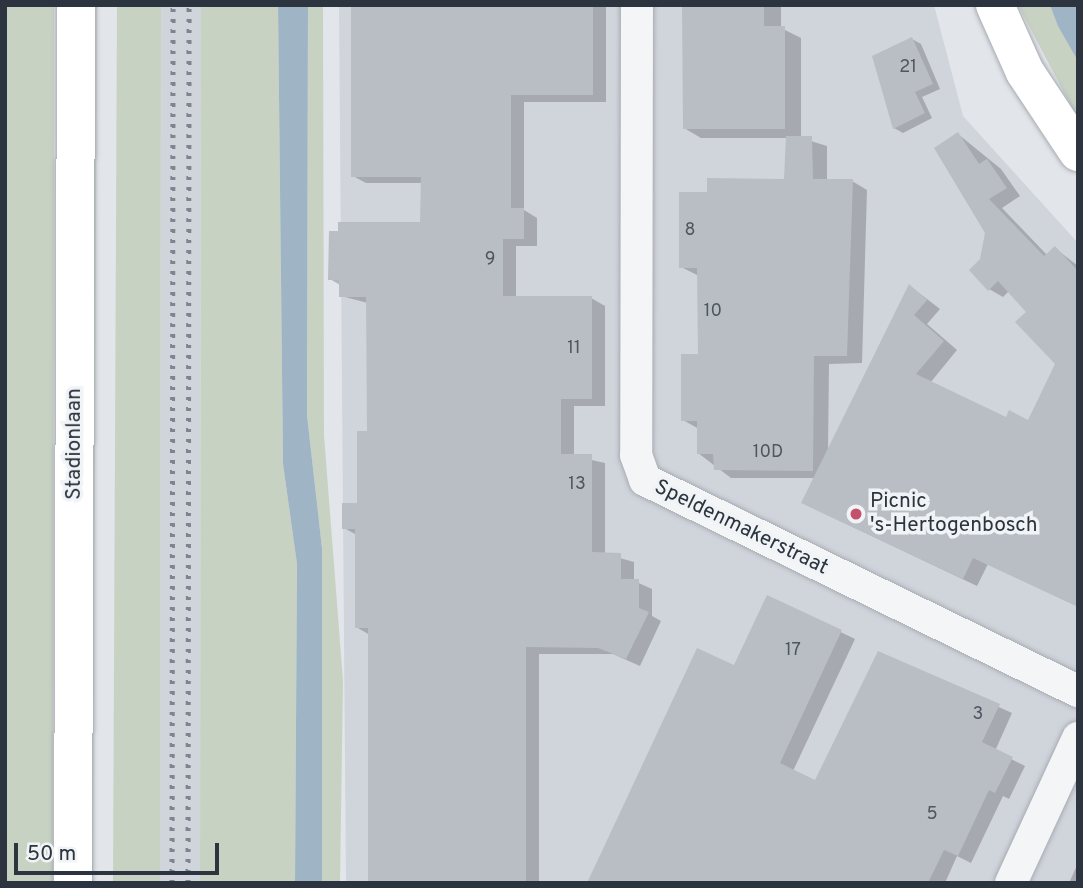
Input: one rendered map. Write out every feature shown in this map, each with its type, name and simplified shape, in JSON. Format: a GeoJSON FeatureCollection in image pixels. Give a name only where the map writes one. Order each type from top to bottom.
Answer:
{"type":"FeatureCollection","features":[{"type":"Feature","properties":{"kind":"main road","name":"Stadionlaan"},"geometry":{"type":"LineString","coordinates":[[73,883],[76,5]]}},
{"type":"Feature","properties":{"kind":"main road"},"geometry":{"type":"LineString","coordinates":[[995,5],[1026,72],[1078,152]]}},
{"type":"Feature","properties":{"kind":"street","name":"Speldenmakerstraat"},"geometry":{"type":"LineString","coordinates":[[637,5],[636,456],[645,480],[1078,691]]}},
{"type":"Feature","properties":{"kind":"street"},"geometry":{"type":"LineString","coordinates":[[1012,883],[1078,738]]}},
{"type":"Feature","properties":{"kind":"shaded area"},"geometry":{"type":"Polygon","coordinates":[[[161,5],[201,5],[200,883],[160,883],[161,5]]]}},
{"type":"Feature","properties":{"kind":"shaded area"},"geometry":{"type":"Polygon","coordinates":[[[339,5],[934,5],[963,116],[1078,243],[1078,883],[346,883],[339,5]]]}},
{"type":"Feature","properties":{"kind":"green space"},"geometry":{"type":"Polygon","coordinates":[[[5,5],[54,5],[53,883],[5,883],[5,5]]]}},
{"type":"Feature","properties":{"kind":"green space"},"geometry":{"type":"Polygon","coordinates":[[[91,5],[97,5],[93,883],[87,883],[91,5]]]}},
{"type":"Feature","properties":{"kind":"green space"},"geometry":{"type":"Polygon","coordinates":[[[117,5],[161,5],[160,883],[113,883],[117,5]]]}},
{"type":"Feature","properties":{"kind":"green space"},"geometry":{"type":"Polygon","coordinates":[[[201,5],[278,5],[283,464],[297,564],[295,883],[200,883],[201,5]]]}},
{"type":"Feature","properties":{"kind":"green space"},"geometry":{"type":"Polygon","coordinates":[[[308,5],[323,5],[324,435],[343,681],[340,883],[322,883],[322,548],[307,415],[308,5]]]}},
{"type":"Feature","properties":{"kind":"green space"},"geometry":{"type":"Polygon","coordinates":[[[1018,5],[1050,5],[1078,61],[1078,119],[1018,5]]]}},
{"type":"Feature","properties":{"kind":"water"},"geometry":{"type":"Polygon","coordinates":[[[278,5],[308,5],[307,415],[322,548],[322,883],[295,883],[297,564],[283,464],[278,5]]]}},
{"type":"Feature","properties":{"kind":"water"},"geometry":{"type":"Polygon","coordinates":[[[1050,5],[1078,5],[1078,61],[1058,26],[1050,5]]]}},
{"type":"Feature","properties":{"kind":"building"},"geometry":{"type":"Polygon","coordinates":[[[351,5],[593,5],[593,95],[511,95],[511,208],[524,208],[524,239],[503,239],[503,296],[592,296],[592,399],[561,399],[561,454],[592,454],[592,552],[621,553],[621,579],[639,579],[639,608],[649,612],[626,659],[598,648],[526,647],[526,883],[368,883],[368,628],[355,628],[355,529],[342,529],[342,503],[357,503],[357,431],[367,431],[366,297],[339,297],[339,280],[328,280],[329,231],[338,231],[338,222],[420,222],[421,177],[351,177],[351,5]]]}},
{"type":"Feature","properties":{"kind":"building"},"geometry":{"type":"Polygon","coordinates":[[[682,5],[764,5],[764,26],[785,26],[785,129],[683,129],[682,5]]]}},
{"type":"Feature","properties":{"kind":"building"},"geometry":{"type":"Polygon","coordinates":[[[912,37],[933,84],[915,92],[925,113],[893,129],[872,56],[912,37]]]}},
{"type":"Feature","properties":{"kind":"building"},"geometry":{"type":"Polygon","coordinates":[[[958,132],[979,164],[987,159],[1007,188],[989,199],[1044,256],[1055,246],[1078,271],[1078,607],[973,558],[963,579],[801,503],[909,284],[927,300],[914,315],[944,341],[916,374],[1006,417],[1009,410],[1028,420],[1055,364],[1015,322],[1026,312],[998,281],[988,291],[969,270],[980,259],[985,233],[934,148],[958,132]]]}},
{"type":"Feature","properties":{"kind":"building"},"geometry":{"type":"Polygon","coordinates":[[[786,136],[812,136],[813,179],[853,179],[847,356],[814,356],[813,471],[714,470],[713,454],[697,454],[697,421],[681,421],[681,354],[698,354],[697,268],[679,268],[679,192],[707,192],[707,178],[784,179],[786,136]]]}},
{"type":"Feature","properties":{"kind":"building"},"geometry":{"type":"Polygon","coordinates":[[[767,595],[842,630],[780,763],[815,780],[878,651],[1000,704],[982,742],[1013,757],[995,793],[989,790],[958,856],[944,850],[928,883],[587,883],[697,648],[734,665],[767,595]]]}},
{"type":"Feature","properties":{"kind":"railway"},"geometry":{"type":"LineString","coordinates":[[172,883],[173,5]]}},
{"type":"Feature","properties":{"kind":"railway"},"geometry":{"type":"LineString","coordinates":[[188,883],[189,5]]}},
{"type":"Feature","properties":{"kind":"place","name":"Picnic 's-Hertogenbosch"},"geometry":{"type":"Point","coordinates":[856,514]}}]}
